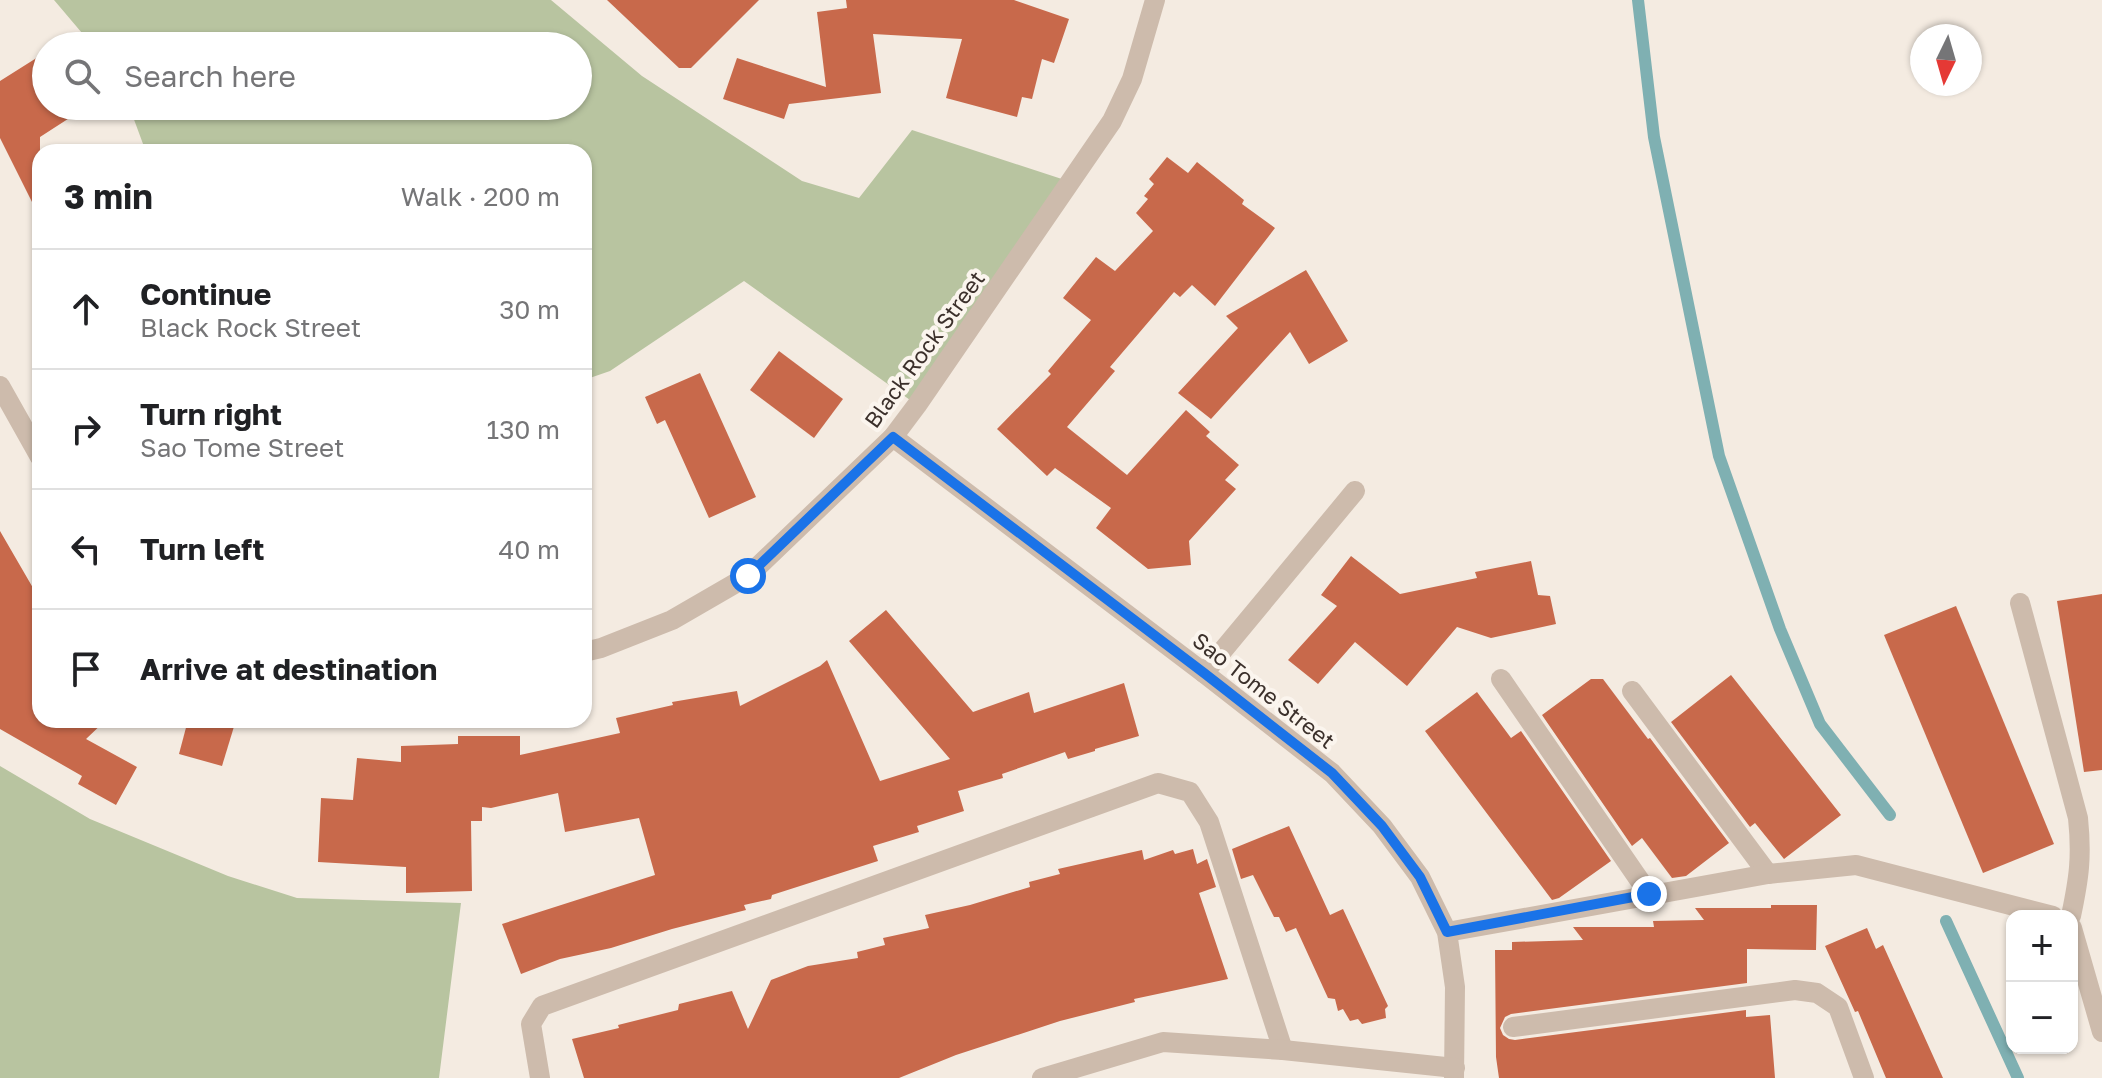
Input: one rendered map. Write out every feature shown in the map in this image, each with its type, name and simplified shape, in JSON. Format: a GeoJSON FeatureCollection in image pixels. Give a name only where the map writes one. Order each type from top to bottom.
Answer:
{"type":"FeatureCollection","features":[{"type":"Feature","properties":{"kind":"street","name":"Black Rock Street"},"geometry":{"type":"LineString","coordinates":[[592,650],[672,620],[748,576],[893,437],[1112,121],[1132,79],[1155,0]]}},
{"type":"Feature","properties":{"kind":"street"},"geometry":{"type":"LineString","coordinates":[[0,386],[32,443]]}},
{"type":"Feature","properties":{"kind":"street","name":"Sao Tome Street"},"geometry":{"type":"LineString","coordinates":[[893,437],[1332,773],[1382,826],[1420,877],[1447,932],[1455,987],[1454,1073]]}},
{"type":"Feature","properties":{"kind":"street"},"geometry":{"type":"LineString","coordinates":[[1204,673],[1355,491]]}},
{"type":"Feature","properties":{"kind":"street"},"geometry":{"type":"LineString","coordinates":[[2020,603],[2078,818],[2080,872],[2072,910]]}},
{"type":"Feature","properties":{"kind":"street"},"geometry":{"type":"LineString","coordinates":[[1501,679],[1649,894]]}},
{"type":"Feature","properties":{"kind":"street"},"geometry":{"type":"LineString","coordinates":[[1632,691],[1768,874]]}},
{"type":"Feature","properties":{"kind":"street"},"geometry":{"type":"LineString","coordinates":[[540,1078],[531,1024],[542,1006],[1158,783],[1190,792],[1209,822],[1283,1050]]}},
{"type":"Feature","properties":{"kind":"street"},"geometry":{"type":"LineString","coordinates":[[1447,932],[1768,874],[1856,865],[2030,910]]}},
{"type":"Feature","properties":{"kind":"street"},"geometry":{"type":"LineString","coordinates":[[2078,949],[2102,1032]]}},
{"type":"Feature","properties":{"kind":"street"},"geometry":{"type":"LineString","coordinates":[[1513,1027],[1795,990],[1817,993],[1838,1007],[1864,1078]]}},
{"type":"Feature","properties":{"kind":"street"},"geometry":{"type":"LineString","coordinates":[[1042,1078],[1163,1042],[1283,1050],[1454,1073]]}},
{"type":"Feature","properties":{"kind":"green space"},"geometry":{"type":"Polygon","coordinates":[[[54,0],[551,0],[589,32],[81,32],[54,0]]]}},
{"type":"Feature","properties":{"kind":"green space"},"geometry":{"type":"Polygon","coordinates":[[[592,34],[642,76],[802,181],[859,198],[912,130],[1071,182],[917,405],[744,281],[610,371],[592,377],[592,144],[143,144],[134,120],[592,120],[592,34]]]}},
{"type":"Feature","properties":{"kind":"green space"},"geometry":{"type":"Polygon","coordinates":[[[0,766],[90,819],[228,876],[297,898],[461,903],[439,1078],[0,1078],[0,766]]]}},
{"type":"Feature","properties":{"kind":"building"},"geometry":{"type":"Polygon","coordinates":[[[607,0],[759,0],[691,68],[679,68],[607,0]]]}},
{"type":"Feature","properties":{"kind":"building"},"geometry":{"type":"Polygon","coordinates":[[[846,0],[1014,0],[1069,19],[1054,63],[1042,59],[1032,99],[1022,97],[1017,117],[946,98],[962,39],[873,34],[881,93],[789,104],[784,119],[723,99],[737,58],[826,87],[817,12],[847,8],[846,0]]]}},
{"type":"Feature","properties":{"kind":"building"},"geometry":{"type":"Polygon","coordinates":[[[32,61],[32,120],[66,120],[40,137],[40,144],[32,144],[32,202],[0,138],[0,81],[32,61]]]}},
{"type":"Feature","properties":{"kind":"building"},"geometry":{"type":"Polygon","coordinates":[[[1167,157],[1188,173],[1197,162],[1244,200],[1242,204],[1275,228],[1215,306],[1192,285],[1180,297],[1174,292],[1110,367],[1115,371],[1067,427],[1127,475],[1186,410],[1210,432],[1206,436],[1239,465],[1225,480],[1236,489],[1189,541],[1191,565],[1148,569],[1096,528],[1111,508],[1055,468],[1047,476],[997,429],[1051,374],[1048,371],[1091,320],[1063,298],[1096,257],[1115,271],[1153,231],[1136,213],[1148,199],[1144,196],[1154,184],[1149,179],[1167,157]]]}},
{"type":"Feature","properties":{"kind":"building"},"geometry":{"type":"Polygon","coordinates":[[[1306,270],[1348,341],[1309,364],[1290,332],[1211,419],[1178,393],[1238,328],[1226,316],[1306,270]]]}},
{"type":"Feature","properties":{"kind":"building"},"geometry":{"type":"Polygon","coordinates":[[[779,351],[843,399],[814,438],[750,390],[779,351]]]}},
{"type":"Feature","properties":{"kind":"building"},"geometry":{"type":"Polygon","coordinates":[[[700,373],[756,497],[709,518],[665,420],[657,424],[645,397],[700,373]]]}},
{"type":"Feature","properties":{"kind":"building"},"geometry":{"type":"Polygon","coordinates":[[[0,531],[32,586],[32,728],[98,728],[86,739],[137,767],[116,805],[78,784],[82,776],[0,729],[0,531]]]}},
{"type":"Feature","properties":{"kind":"building"},"geometry":{"type":"Polygon","coordinates":[[[1351,556],[1400,594],[1477,578],[1475,572],[1531,561],[1538,595],[1550,596],[1556,624],[1491,638],[1457,627],[1407,686],[1355,642],[1318,684],[1288,660],[1337,606],[1321,595],[1351,556]]]}},
{"type":"Feature","properties":{"kind":"building"},"geometry":{"type":"Polygon","coordinates":[[[2102,594],[2102,770],[2084,772],[2057,601],[2102,594]]]}},
{"type":"Feature","properties":{"kind":"building"},"geometry":{"type":"Polygon","coordinates":[[[1956,606],[2054,844],[1983,873],[1884,635],[1956,606]]]}},
{"type":"Feature","properties":{"kind":"building"},"geometry":{"type":"Polygon","coordinates":[[[886,610],[973,712],[1029,692],[1034,713],[1124,683],[1139,736],[1068,759],[1065,752],[1002,774],[1003,778],[958,791],[964,811],[917,826],[919,832],[873,846],[878,861],[772,895],[771,899],[744,905],[746,910],[560,959],[521,974],[502,924],[655,875],[639,818],[565,832],[558,793],[491,808],[482,807],[482,821],[471,821],[472,891],[406,893],[406,867],[318,862],[321,798],[353,800],[357,758],[401,762],[401,746],[458,744],[458,736],[520,736],[520,755],[620,733],[616,718],[673,705],[672,702],[737,691],[740,706],[827,660],[880,781],[950,759],[849,641],[886,610]]]}},
{"type":"Feature","properties":{"kind":"building"},"geometry":{"type":"Polygon","coordinates":[[[1731,675],[1841,815],[1784,859],[1755,823],[1750,827],[1671,722],[1731,675]]]}},
{"type":"Feature","properties":{"kind":"building"},"geometry":{"type":"Polygon","coordinates":[[[1591,679],[1603,679],[1729,843],[1686,876],[1672,878],[1642,838],[1632,846],[1542,715],[1591,679]]]}},
{"type":"Feature","properties":{"kind":"building"},"geometry":{"type":"Polygon","coordinates":[[[1477,692],[1511,738],[1521,731],[1611,861],[1559,898],[1552,900],[1425,731],[1477,692]]]}},
{"type":"Feature","properties":{"kind":"building"},"geometry":{"type":"Polygon","coordinates":[[[186,728],[234,728],[222,766],[179,754],[186,728]]]}},
{"type":"Feature","properties":{"kind":"building"},"geometry":{"type":"Polygon","coordinates":[[[1289,826],[1330,915],[1343,909],[1388,1006],[1385,1009],[1386,1018],[1362,1024],[1358,1019],[1350,1021],[1343,1009],[1338,1011],[1335,999],[1328,998],[1296,928],[1286,932],[1279,917],[1274,917],[1253,875],[1241,879],[1232,849],[1289,826]]]}},
{"type":"Feature","properties":{"kind":"building"},"geometry":{"type":"Polygon","coordinates":[[[1193,849],[1197,864],[1207,859],[1216,887],[1199,893],[1228,979],[1134,999],[1135,1002],[1060,1021],[956,1055],[899,1078],[584,1078],[572,1039],[619,1028],[618,1025],[678,1010],[679,1004],[732,991],[748,1029],[771,980],[808,966],[858,958],[857,952],[885,945],[883,938],[929,928],[925,915],[1030,887],[1029,882],[1060,874],[1058,869],[1142,850],[1144,860],[1173,850],[1175,854],[1193,849]]]}},
{"type":"Feature","properties":{"kind":"building"},"geometry":{"type":"Polygon","coordinates":[[[1771,905],[1817,905],[1816,950],[1747,949],[1747,983],[1511,1014],[1505,1017],[1500,1028],[1503,1035],[1515,1040],[1746,1010],[1746,1017],[1770,1015],[1775,1078],[1499,1078],[1495,950],[1512,950],[1512,942],[1583,940],[1573,927],[1654,927],[1653,921],[1704,920],[1695,908],[1771,908],[1771,905]]]}},
{"type":"Feature","properties":{"kind":"building"},"geometry":{"type":"Polygon","coordinates":[[[1867,928],[1876,949],[1883,945],[1943,1078],[1886,1078],[1858,1011],[1855,1012],[1825,946],[1867,928]]]}},
{"type":"Feature","properties":{"kind":"waterway"},"geometry":{"type":"LineString","coordinates":[[1638,0],[1654,137],[1719,456],[1780,629],[1820,724],[1890,815]]}},
{"type":"Feature","properties":{"kind":"waterway"},"geometry":{"type":"LineString","coordinates":[[1946,921],[2018,1078]]}},
{"type":"Feature","properties":{"kind":"route"},"geometry":{"type":"LineString","coordinates":[[748,576],[893,437],[1332,773],[1382,826],[1420,877],[1447,932],[1649,894]]}}]}
